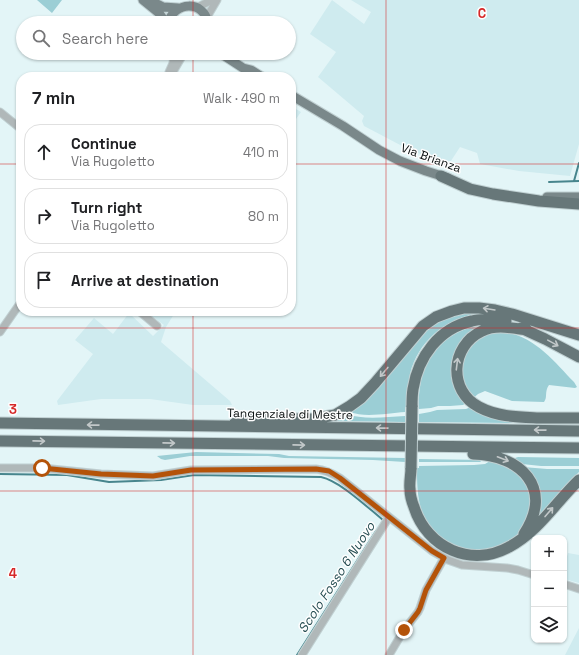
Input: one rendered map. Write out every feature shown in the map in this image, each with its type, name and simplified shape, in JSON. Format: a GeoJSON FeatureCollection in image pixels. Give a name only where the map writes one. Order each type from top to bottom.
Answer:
{"type":"FeatureCollection","features":[{"type":"Feature","properties":{"kind":"highway"},"geometry":{"type":"LineString","coordinates":[[441,176],[470,189],[493,194],[539,201],[579,204]]}},
{"type":"Feature","properties":{"kind":"highway"},"geometry":{"type":"LineString","coordinates":[[224,426],[249,419],[312,419],[335,415],[361,398],[423,326],[436,317],[458,309],[479,308],[512,314],[579,335]]}},
{"type":"Feature","properties":{"kind":"highway"},"geometry":{"type":"LineString","coordinates":[[579,357],[527,330],[508,323],[484,319],[472,320],[447,331],[435,341],[425,354],[413,389],[410,490],[416,515],[422,526],[430,535],[440,544],[451,550],[478,556],[494,554],[510,547],[521,539],[537,526],[579,480]]}},
{"type":"Feature","properties":{"kind":"highway"},"geometry":{"type":"LineString","coordinates":[[492,320],[540,323]]}},
{"type":"Feature","properties":{"kind":"highway"},"geometry":{"type":"LineString","coordinates":[[527,330],[497,326],[482,330],[468,340],[458,357],[456,370],[461,388],[471,402],[488,412],[510,417],[579,418]]}},
{"type":"Feature","properties":{"kind":"highway","name":"Tangenziale di Mestre"},"geometry":{"type":"LineString","coordinates":[[0,423],[579,431]]}},
{"type":"Feature","properties":{"kind":"highway"},"geometry":{"type":"LineString","coordinates":[[0,441],[579,448]]}},
{"type":"Feature","properties":{"kind":"highway"},"geometry":{"type":"LineString","coordinates":[[426,446],[436,454],[484,454],[494,456],[512,462],[523,471],[529,478],[534,489],[536,501],[530,524],[521,539]]}},
{"type":"Feature","properties":{"kind":"main road"},"geometry":{"type":"LineString","coordinates":[[143,0],[161,16]]}},
{"type":"Feature","properties":{"kind":"main road"},"geometry":{"type":"LineString","coordinates":[[149,0],[163,7],[194,7],[202,11],[205,16]]}},
{"type":"Feature","properties":{"kind":"main road"},"geometry":{"type":"LineString","coordinates":[[170,16],[178,8]]}},
{"type":"Feature","properties":{"kind":"main road"},"geometry":{"type":"LineString","coordinates":[[231,60],[243,68],[251,70]]}},
{"type":"Feature","properties":{"kind":"main road"},"geometry":{"type":"LineString","coordinates":[[241,60],[254,72]]}},
{"type":"Feature","properties":{"kind":"main road","name":"Via Brianza"},"geometry":{"type":"LineString","coordinates":[[296,97],[379,150],[400,161],[426,171],[461,182],[491,188],[551,197],[579,197]]}},
{"type":"Feature","properties":{"kind":"street"},"geometry":{"type":"LineString","coordinates":[[194,7],[200,6],[212,0]]}},
{"type":"Feature","properties":{"kind":"street"},"geometry":{"type":"LineString","coordinates":[[210,16],[217,0]]}},
{"type":"Feature","properties":{"kind":"street"},"geometry":{"type":"LineString","coordinates":[[170,72],[173,60]]}},
{"type":"Feature","properties":{"kind":"street"},"geometry":{"type":"LineString","coordinates":[[172,72],[180,60]]}},
{"type":"Feature","properties":{"kind":"street"},"geometry":{"type":"LineString","coordinates":[[0,112],[16,125]]}},
{"type":"Feature","properties":{"kind":"street"},"geometry":{"type":"LineString","coordinates":[[0,332],[16,309]]}},
{"type":"Feature","properties":{"kind":"street"},"geometry":{"type":"LineString","coordinates":[[145,316],[157,326]]}},
{"type":"Feature","properties":{"kind":"street"},"geometry":{"type":"LineString","coordinates":[[0,468],[42,468],[101,474],[153,476],[191,470],[329,471],[340,478],[432,551],[444,558],[462,565],[508,568],[531,574]]}},
{"type":"Feature","properties":{"kind":"street"},"geometry":{"type":"LineString","coordinates":[[302,655],[388,516]]}},
{"type":"Feature","properties":{"kind":"street"},"geometry":{"type":"LineString","coordinates":[[388,655],[418,612],[426,590],[444,558]]}},
{"type":"Feature","properties":{"kind":"street"},"geometry":{"type":"LineString","coordinates":[[567,585],[579,589]]}},
{"type":"Feature","properties":{"kind":"shaded area"},"geometry":{"type":"Polygon","coordinates":[[[37,0],[62,0],[52,13],[37,0]]]}},
{"type":"Feature","properties":{"kind":"shaded area"},"geometry":{"type":"Polygon","coordinates":[[[332,0],[364,24],[371,12],[351,0],[579,0],[579,144],[570,176],[519,171],[480,164],[477,153],[460,147],[449,164],[434,160],[404,147],[364,126],[362,121],[364,116],[318,77],[336,52],[310,34],[332,0]]]}},
{"type":"Feature","properties":{"kind":"shaded area"},"geometry":{"type":"Polygon","coordinates":[[[296,109],[301,112],[296,119],[296,109]]]}},
{"type":"Feature","properties":{"kind":"shaded area"},"geometry":{"type":"Polygon","coordinates":[[[465,313],[475,314],[453,321],[443,327],[434,334],[419,352],[410,374],[407,407],[405,407],[405,412],[363,415],[350,412],[432,326],[442,320],[465,313]]]}},
{"type":"Feature","properties":{"kind":"shaded area"},"geometry":{"type":"Polygon","coordinates":[[[127,316],[132,316],[153,336],[164,325],[152,316],[173,316],[166,327],[161,342],[230,401],[232,405],[193,405],[150,399],[101,399],[58,405],[57,401],[93,354],[75,340],[94,318],[113,334],[127,316]]]}},
{"type":"Feature","properties":{"kind":"shaded area"},"geometry":{"type":"Polygon","coordinates":[[[485,325],[458,352],[466,403],[463,405],[438,406],[419,409],[419,393],[423,374],[427,363],[441,344],[461,331],[472,327],[485,325]]]}},
{"type":"Feature","properties":{"kind":"shaded area"},"geometry":{"type":"Polygon","coordinates":[[[504,332],[527,340],[548,355],[577,387],[549,385],[544,402],[512,401],[485,391],[478,394],[471,400],[463,384],[462,364],[468,350],[475,341],[491,333],[504,332]]]}},
{"type":"Feature","properties":{"kind":"shaded area"},"geometry":{"type":"Polygon","coordinates":[[[471,407],[492,418],[512,423],[419,422],[419,414],[437,410],[466,409],[471,407]]]}},
{"type":"Feature","properties":{"kind":"shaded area"},"geometry":{"type":"Polygon","coordinates":[[[345,414],[367,418],[405,416],[405,422],[335,421],[345,414]]]}},
{"type":"Feature","properties":{"kind":"shaded area"},"geometry":{"type":"Polygon","coordinates":[[[196,452],[279,454],[289,456],[405,458],[405,462],[284,458],[268,456],[190,456],[165,460],[157,456],[196,452]]]}},
{"type":"Feature","properties":{"kind":"shaded area"},"geometry":{"type":"Polygon","coordinates":[[[515,458],[579,458],[579,466],[541,466],[522,464],[523,467],[579,469],[579,472],[561,490],[538,521],[539,503],[515,460],[515,458]]]}},
{"type":"Feature","properties":{"kind":"shaded area"},"geometry":{"type":"Polygon","coordinates":[[[419,459],[483,460],[480,462],[419,462],[419,459]]]}},
{"type":"Feature","properties":{"kind":"shaded area"},"geometry":{"type":"Polygon","coordinates":[[[490,461],[514,471],[527,485],[530,493],[529,515],[517,535],[509,541],[485,549],[473,550],[461,548],[439,536],[424,516],[417,486],[417,468],[419,468],[419,466],[485,464],[490,461]]]}},
{"type":"Feature","properties":{"kind":"shaded area"},"geometry":{"type":"Polygon","coordinates":[[[568,553],[579,555],[579,583],[567,580],[568,553]]]}},
{"type":"Feature","properties":{"kind":"shaded area"},"geometry":{"type":"Polygon","coordinates":[[[579,628],[579,655],[565,655],[579,628]]]}},
{"type":"Feature","properties":{"kind":"waterway"},"geometry":{"type":"LineString","coordinates":[[574,181],[579,163]]}},
{"type":"Feature","properties":{"kind":"waterway"},"geometry":{"type":"LineString","coordinates":[[549,182],[579,181]]}},
{"type":"Feature","properties":{"kind":"waterway","name":"Scolo Fosso 6 Nuovo"},"geometry":{"type":"LineString","coordinates":[[0,474],[67,475],[109,482],[161,480],[194,475],[321,477],[328,479],[345,489],[383,521]]}},
{"type":"Feature","properties":{"kind":"waterway","name":"Scolo Fosso 6 Nuovo"},"geometry":{"type":"LineString","coordinates":[[297,655],[376,531]]}},
{"type":"Feature","properties":{"kind":"route"},"geometry":{"type":"LineString","coordinates":[[42,468],[101,474],[153,476],[191,470],[316,469],[329,471],[335,474],[432,551],[444,558],[426,590],[418,612],[404,630]]}}]}
